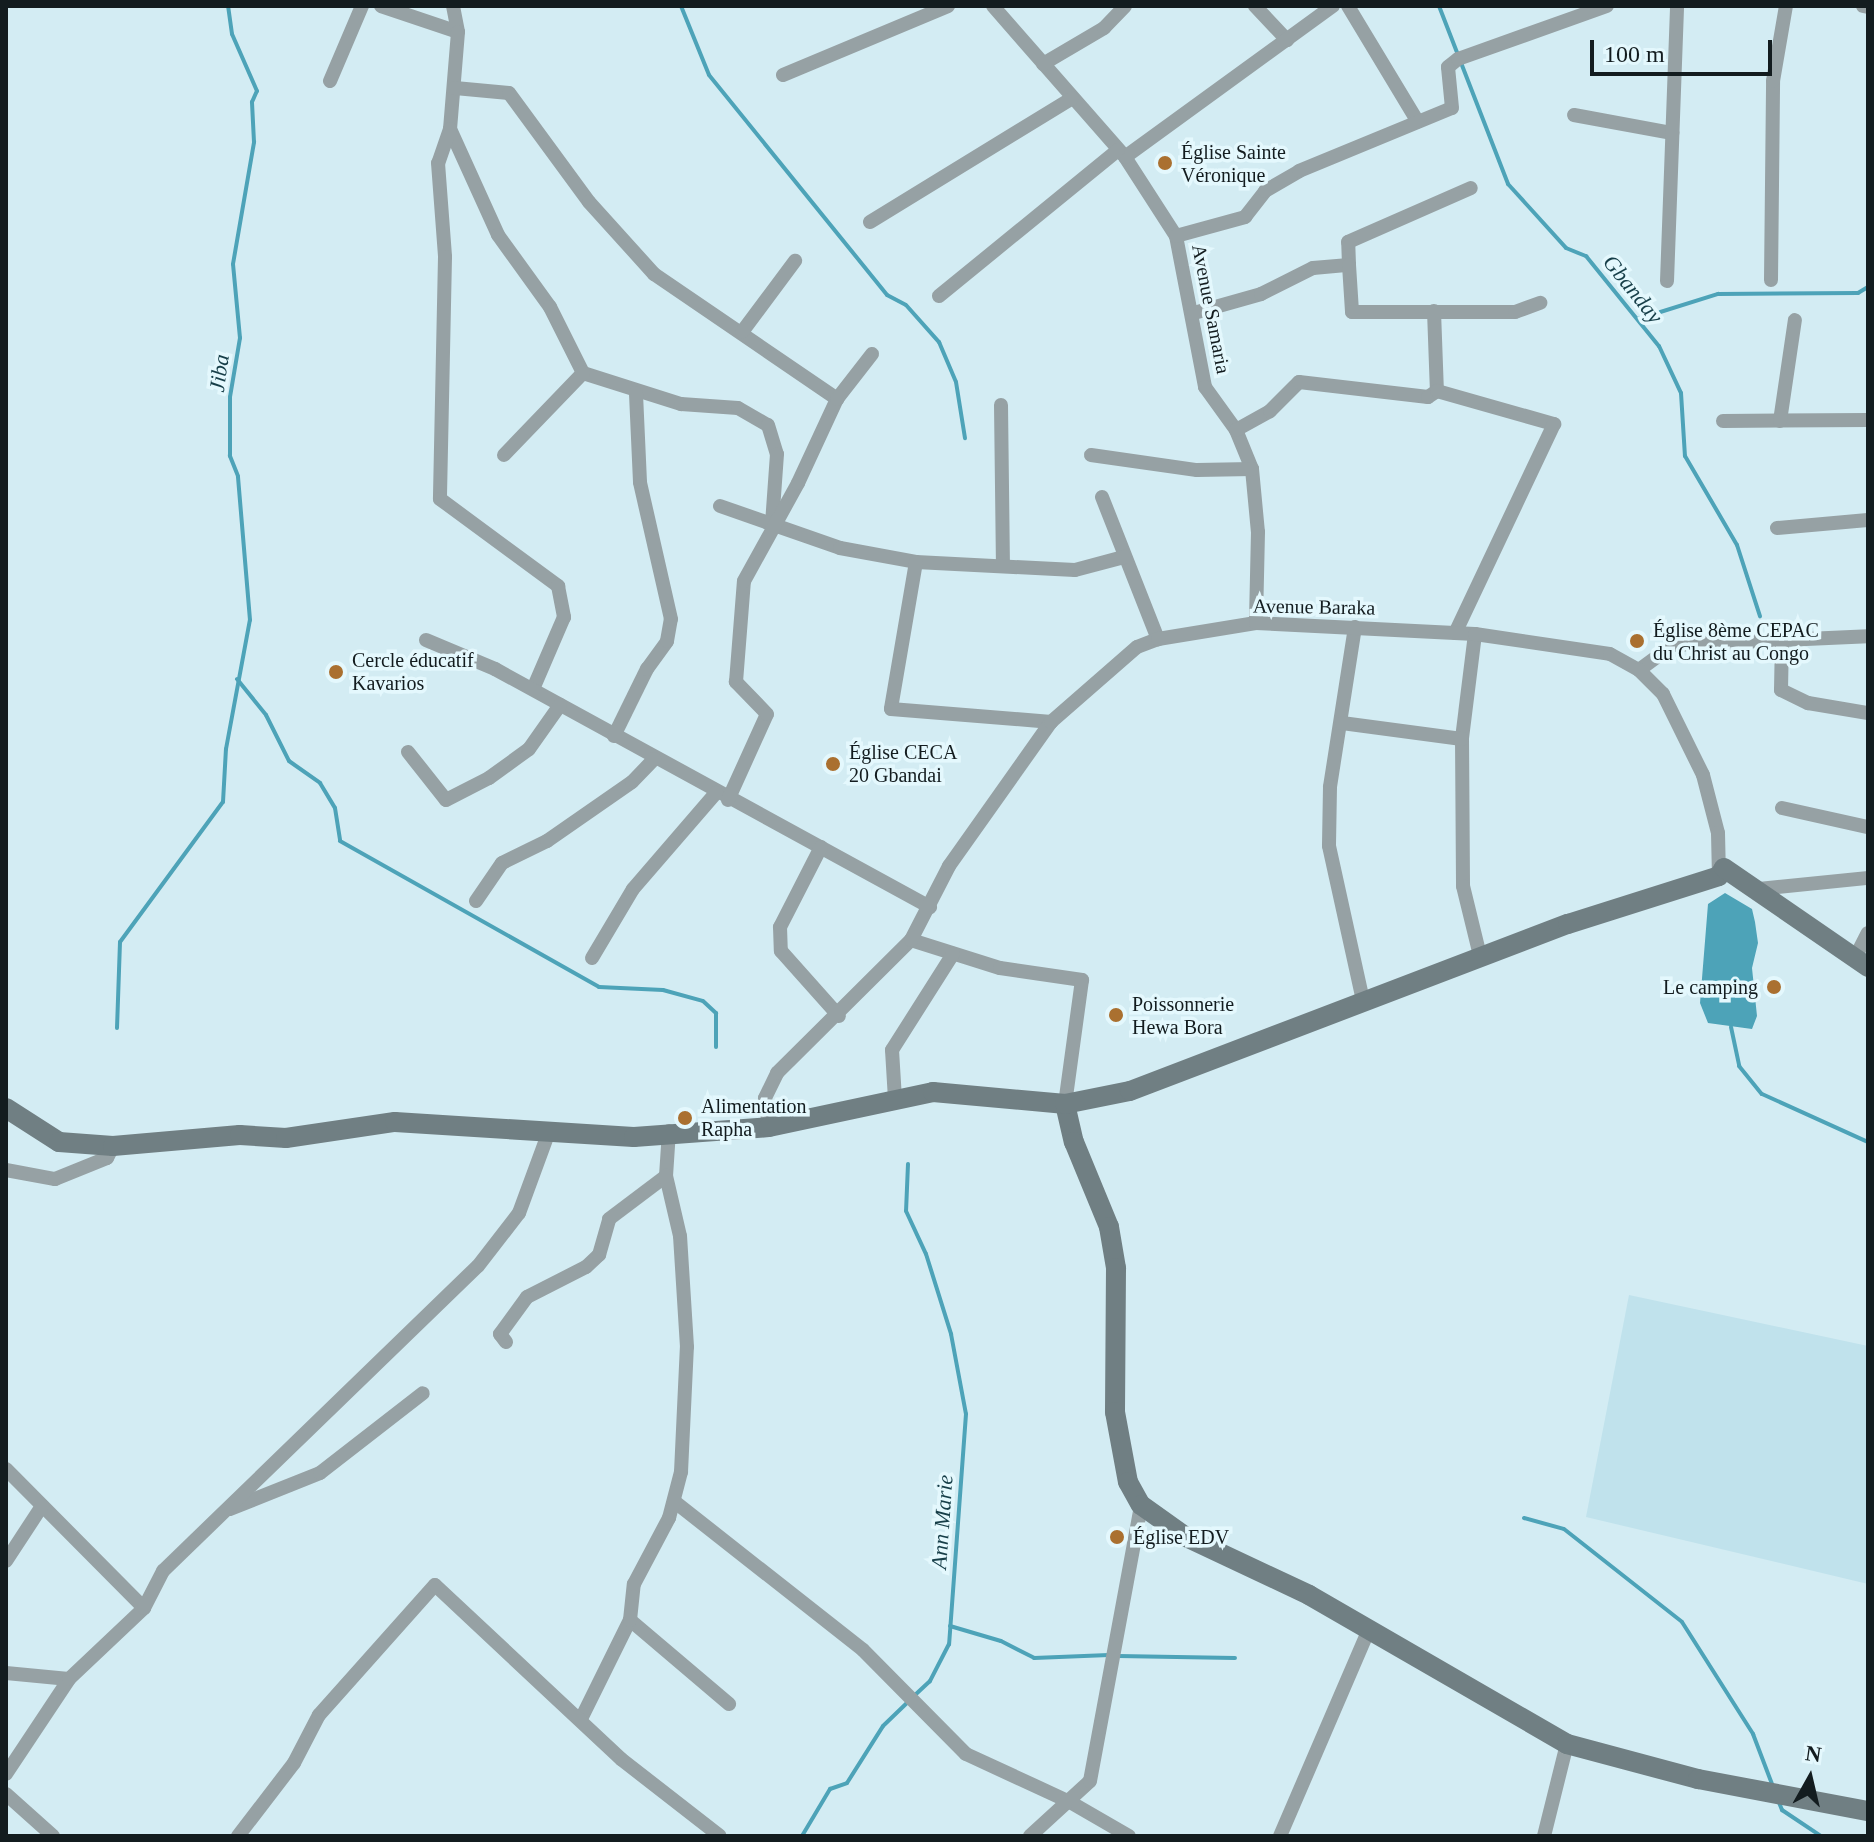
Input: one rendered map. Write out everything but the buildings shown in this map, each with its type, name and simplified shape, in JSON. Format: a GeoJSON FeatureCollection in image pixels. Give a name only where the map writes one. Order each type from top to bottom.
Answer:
{"type":"FeatureCollection","features":[{"type":"Feature","properties":{"kind":"street"},"geometry":{"type":"LineString","coordinates":[[330,81],[362,6]]}},
{"type":"Feature","properties":{"kind":"street"},"geometry":{"type":"LineString","coordinates":[[381,6],[458,32]]}},
{"type":"Feature","properties":{"kind":"street"},"geometry":{"type":"LineString","coordinates":[[453,6],[458,32],[455,88],[450,129],[438,163],[446,272],[440,499],[558,586],[564,617],[533,689]]}},
{"type":"Feature","properties":{"kind":"street"},"geometry":{"type":"LineString","coordinates":[[783,75],[948,6]]}},
{"type":"Feature","properties":{"kind":"street","name":"Avenue Samaria"},"geometry":{"type":"LineString","coordinates":[[993,6],[1121,153],[1176,236],[1194,313],[1205,387],[1236,430],[1252,469],[1258,532],[1256,623]]}},
{"type":"Feature","properties":{"kind":"street"},"geometry":{"type":"LineString","coordinates":[[1043,64],[1104,28],[1125,6]]}},
{"type":"Feature","properties":{"kind":"street"},"geometry":{"type":"LineString","coordinates":[[1255,6],[1287,40]]}},
{"type":"Feature","properties":{"kind":"street"},"geometry":{"type":"LineString","coordinates":[[939,296],[1121,153],[1333,6]]}},
{"type":"Feature","properties":{"kind":"street"},"geometry":{"type":"LineString","coordinates":[[1348,6],[1418,122]]}},
{"type":"Feature","properties":{"kind":"street"},"geometry":{"type":"LineString","coordinates":[[1176,236],[1245,217],[1265,191],[1299,171],[1452,108],[1448,67],[1462,58],[1607,6]]}},
{"type":"Feature","properties":{"kind":"street"},"geometry":{"type":"LineString","coordinates":[[1667,281],[1677,6]]}},
{"type":"Feature","properties":{"kind":"street"},"geometry":{"type":"LineString","coordinates":[[1771,280],[1773,81],[1786,6]]}},
{"type":"Feature","properties":{"kind":"street"},"geometry":{"type":"LineString","coordinates":[[455,88],[509,93],[589,202],[654,274],[837,399]]}},
{"type":"Feature","properties":{"kind":"street"},"geometry":{"type":"LineString","coordinates":[[870,222],[1072,98]]}},
{"type":"Feature","properties":{"kind":"street"},"geometry":{"type":"LineString","coordinates":[[1574,115],[1672,133]]}},
{"type":"Feature","properties":{"kind":"street"},"geometry":{"type":"LineString","coordinates":[[450,129],[498,235],[550,307],[583,373],[636,393],[681,404],[738,408],[768,425],[777,454],[772,523]]}},
{"type":"Feature","properties":{"kind":"street"},"geometry":{"type":"LineString","coordinates":[[1471,188],[1348,242],[1352,312],[1515,312],[1540,303]]}},
{"type":"Feature","properties":{"kind":"street"},"geometry":{"type":"LineString","coordinates":[[742,332],[795,261]]}},
{"type":"Feature","properties":{"kind":"street"},"geometry":{"type":"LineString","coordinates":[[1194,313],[1261,294],[1313,268],[1349,265]]}},
{"type":"Feature","properties":{"kind":"street"},"geometry":{"type":"LineString","coordinates":[[1434,311],[1437,391]]}},
{"type":"Feature","properties":{"kind":"street"},"geometry":{"type":"LineString","coordinates":[[1780,421],[1795,320]]}},
{"type":"Feature","properties":{"kind":"street"},"geometry":{"type":"LineString","coordinates":[[592,958],[633,889],[722,796],[767,714],[736,682],[744,581],[772,523],[798,483],[837,399],[872,354]]}},
{"type":"Feature","properties":{"kind":"street"},"geometry":{"type":"LineString","coordinates":[[504,455],[583,373]]}},
{"type":"Feature","properties":{"kind":"street"},"geometry":{"type":"LineString","coordinates":[[1236,430],[1270,411],[1299,382],[1428,397],[1437,391],[1554,424],[1455,633]]}},
{"type":"Feature","properties":{"kind":"street"},"geometry":{"type":"LineString","coordinates":[[614,736],[647,669],[667,641],[671,619],[640,482],[636,393]]}},
{"type":"Feature","properties":{"kind":"street"},"geometry":{"type":"LineString","coordinates":[[1001,405],[1003,566]]}},
{"type":"Feature","properties":{"kind":"street"},"geometry":{"type":"LineString","coordinates":[[1723,421],[1868,420]]}},
{"type":"Feature","properties":{"kind":"street"},"geometry":{"type":"LineString","coordinates":[[1091,455],[1197,470],[1252,469]]}},
{"type":"Feature","properties":{"kind":"street"},"geometry":{"type":"LineString","coordinates":[[1102,497],[1158,639]]}},
{"type":"Feature","properties":{"kind":"street"},"geometry":{"type":"LineString","coordinates":[[1777,528],[1867,520],[1868,504]]}},
{"type":"Feature","properties":{"kind":"street"},"geometry":{"type":"LineString","coordinates":[[720,506],[840,548],[916,562],[1075,570],[1124,557]]}},
{"type":"Feature","properties":{"kind":"street"},"geometry":{"type":"LineString","coordinates":[[916,562],[891,709],[1051,722]]}},
{"type":"Feature","properties":{"kind":"street","name":"Avenue Baraka"},"geometry":{"type":"LineString","coordinates":[[769,1127],[765,1098],[777,1073],[839,1016],[911,940],[989,804],[1051,722],[1137,647],[1158,639],[1256,623],[1475,634],[1610,654],[1639,670],[1663,694],[1703,775],[1718,833],[1719,876]]}},
{"type":"Feature","properties":{"kind":"street"},"geometry":{"type":"LineString","coordinates":[[1355,627],[1330,787],[1329,846],[1363,1000]]}},
{"type":"Feature","properties":{"kind":"street"},"geometry":{"type":"LineString","coordinates":[[1475,634],[1462,739],[1463,886],[1480,956]]}},
{"type":"Feature","properties":{"kind":"street"},"geometry":{"type":"LineString","coordinates":[[1639,670],[1673,645],[1868,636]]}},
{"type":"Feature","properties":{"kind":"street"},"geometry":{"type":"LineString","coordinates":[[1782,638],[1781,690],[1808,703],[1868,713]]}},
{"type":"Feature","properties":{"kind":"street"},"geometry":{"type":"LineString","coordinates":[[426,640],[533,689],[654,759],[930,907]]}},
{"type":"Feature","properties":{"kind":"street"},"geometry":{"type":"LineString","coordinates":[[408,752],[446,800],[489,778],[529,749],[560,705]]}},
{"type":"Feature","properties":{"kind":"street"},"geometry":{"type":"LineString","coordinates":[[1342,723],[1462,739]]}},
{"type":"Feature","properties":{"kind":"street"},"geometry":{"type":"LineString","coordinates":[[476,901],[502,863],[547,841],[632,782],[654,759]]}},
{"type":"Feature","properties":{"kind":"street"},"geometry":{"type":"LineString","coordinates":[[1782,808],[1868,827]]}},
{"type":"Feature","properties":{"kind":"street"},"geometry":{"type":"LineString","coordinates":[[821,847],[780,927],[781,951],[839,1016]]}},
{"type":"Feature","properties":{"kind":"street"},"geometry":{"type":"LineString","coordinates":[[6,1108],[59,1142],[113,1146],[240,1135],[286,1138],[395,1122],[634,1137],[669,1131],[769,1127],[933,1092],[1065,1104],[1130,1091],[1480,956],[1719,876],[1724,868],[1759,889],[1861,964],[1868,933]]}},
{"type":"Feature","properties":{"kind":"street"},"geometry":{"type":"LineString","coordinates":[[1759,889],[1868,878]]}},
{"type":"Feature","properties":{"kind":"street"},"geometry":{"type":"LineString","coordinates":[[911,940],[1035,976],[1082,980],[1065,1104],[1074,1142],[1109,1227],[1116,1268],[1115,1412],[1128,1482],[1141,1505],[1186,1537],[1309,1595],[1368,1632],[1567,1744],[1698,1779],[1868,1811]]}},
{"type":"Feature","properties":{"kind":"street"},"geometry":{"type":"LineString","coordinates":[[895,1099],[892,1050],[953,954]]}},
{"type":"Feature","properties":{"kind":"street"},"geometry":{"type":"LineString","coordinates":[[581,1719],[630,1620],[634,1584],[675,1502],[687,1347],[680,1236],[666,1176],[669,1131]]}},
{"type":"Feature","properties":{"kind":"street"},"geometry":{"type":"LineString","coordinates":[[6,1774],[69,1679],[144,1608],[163,1571],[478,1266],[519,1213],[548,1134]]}},
{"type":"Feature","properties":{"kind":"street"},"geometry":{"type":"LineString","coordinates":[[6,1170],[55,1179],[107,1158],[113,1146]]}},
{"type":"Feature","properties":{"kind":"street"},"geometry":{"type":"LineString","coordinates":[[506,1342],[500,1334],[527,1297],[586,1267],[599,1255],[609,1219],[666,1176]]}},
{"type":"Feature","properties":{"kind":"street"},"geometry":{"type":"LineString","coordinates":[[222,1512],[320,1473],[423,1393]]}},
{"type":"Feature","properties":{"kind":"street"},"geometry":{"type":"LineString","coordinates":[[6,1469],[144,1608]]}},
{"type":"Feature","properties":{"kind":"street"},"geometry":{"type":"LineString","coordinates":[[675,1502],[863,1650],[966,1754],[1070,1802],[1129,1836]]}},
{"type":"Feature","properties":{"kind":"street"},"geometry":{"type":"LineString","coordinates":[[1030,1836],[1090,1781],[1141,1505]]}},
{"type":"Feature","properties":{"kind":"street"},"geometry":{"type":"LineString","coordinates":[[6,1561],[42,1506]]}},
{"type":"Feature","properties":{"kind":"street"},"geometry":{"type":"LineString","coordinates":[[238,1836],[294,1763],[319,1715],[435,1585],[621,1759],[720,1836]]}},
{"type":"Feature","properties":{"kind":"street"},"geometry":{"type":"LineString","coordinates":[[630,1620],[729,1704]]}},
{"type":"Feature","properties":{"kind":"street"},"geometry":{"type":"LineString","coordinates":[[1280,1836],[1368,1632]]}},
{"type":"Feature","properties":{"kind":"street"},"geometry":{"type":"LineString","coordinates":[[6,1673],[69,1679]]}},
{"type":"Feature","properties":{"kind":"street"},"geometry":{"type":"LineString","coordinates":[[1544,1836],[1567,1744]]}},
{"type":"Feature","properties":{"kind":"street"},"geometry":{"type":"LineString","coordinates":[[6,1794],[53,1836]]}},
{"type":"Feature","properties":{"kind":"shaded area"},"geometry":{"type":"Polygon","coordinates":[[[1629,1295],[1868,1346],[1868,1584],[1586,1517],[1629,1295]]]}},
{"type":"Feature","properties":{"kind":"water"},"geometry":{"type":"Polygon","coordinates":[[[1725,893],[1752,909],[1755,922],[1758,943],[1752,968],[1757,1016],[1752,1029],[1708,1023],[1700,1003],[1708,904],[1725,893]]]}},
{"type":"Feature","properties":{"kind":"waterway","name":"Jiba"},"geometry":{"type":"LineString","coordinates":[[117,1028],[120,942],[223,802],[226,749],[250,620],[238,476],[230,456],[230,397],[240,338],[233,264],[254,142],[252,102],[257,91],[232,34],[228,6]]}},
{"type":"Feature","properties":{"kind":"waterway"},"geometry":{"type":"LineString","coordinates":[[681,6],[709,75],[887,295],[906,305],[939,342],[956,382],[965,438]]}},
{"type":"Feature","properties":{"kind":"waterway","name":"Gbanday"},"geometry":{"type":"LineString","coordinates":[[1439,6],[1508,184],[1566,248],[1586,256],[1659,346],[1681,393],[1685,456],[1737,545],[1760,616]]}},
{"type":"Feature","properties":{"kind":"waterway"},"geometry":{"type":"LineString","coordinates":[[1638,319],[1718,294],[1858,293],[1868,287]]}},
{"type":"Feature","properties":{"kind":"waterway"},"geometry":{"type":"LineString","coordinates":[[237,679],[266,715],[289,761],[320,783],[335,808],[340,841],[599,987],[663,990],[703,1001],[716,1013],[716,1047]]}},
{"type":"Feature","properties":{"kind":"waterway"},"geometry":{"type":"LineString","coordinates":[[1731,1027],[1739,1066],[1762,1094],[1868,1142]]}},
{"type":"Feature","properties":{"kind":"waterway","name":"Ann Marie"},"geometry":{"type":"LineString","coordinates":[[908,1164],[906,1211],[926,1254],[951,1334],[966,1414],[949,1644],[930,1681],[914,1696]]}},
{"type":"Feature","properties":{"kind":"waterway"},"geometry":{"type":"LineString","coordinates":[[1524,1518],[1564,1529],[1682,1622],[1753,1734],[1772,1784]]}},
{"type":"Feature","properties":{"kind":"waterway"},"geometry":{"type":"LineString","coordinates":[[950,1626],[1001,1641],[1034,1658],[1109,1655]]}},
{"type":"Feature","properties":{"kind":"waterway"},"geometry":{"type":"LineString","coordinates":[[1118,1656],[1235,1658]]}},
{"type":"Feature","properties":{"kind":"waterway","name":"Ann Marie"},"geometry":{"type":"LineString","coordinates":[[802,1836],[830,1789],[847,1783],[883,1726],[908,1702]]}},
{"type":"Feature","properties":{"kind":"waterway"},"geometry":{"type":"LineString","coordinates":[[1778,1800],[1782,1810],[1821,1836]]}},
{"type":"Feature","properties":{"kind":"place","name":"Église Sainte Véronique"},"geometry":{"type":"Point","coordinates":[1165,163]}},
{"type":"Feature","properties":{"kind":"place","name":"Église 8ème CEPAC du Christ au Congo"},"geometry":{"type":"Point","coordinates":[1637,641]}},
{"type":"Feature","properties":{"kind":"place","name":"Cercle éducatif Kavarios"},"geometry":{"type":"Point","coordinates":[336,672]}},
{"type":"Feature","properties":{"kind":"place","name":"Église CECA 20 Gbandai"},"geometry":{"type":"Point","coordinates":[833,764]}},
{"type":"Feature","properties":{"kind":"place","name":"Le camping"},"geometry":{"type":"Point","coordinates":[1774,987]}},
{"type":"Feature","properties":{"kind":"place","name":"Poissonnerie Hewa Bora"},"geometry":{"type":"Point","coordinates":[1116,1015]}},
{"type":"Feature","properties":{"kind":"place","name":"Alimentation Rapha"},"geometry":{"type":"Point","coordinates":[685,1118]}},
{"type":"Feature","properties":{"kind":"place","name":"Église EDV"},"geometry":{"type":"Point","coordinates":[1117,1537]}}]}
